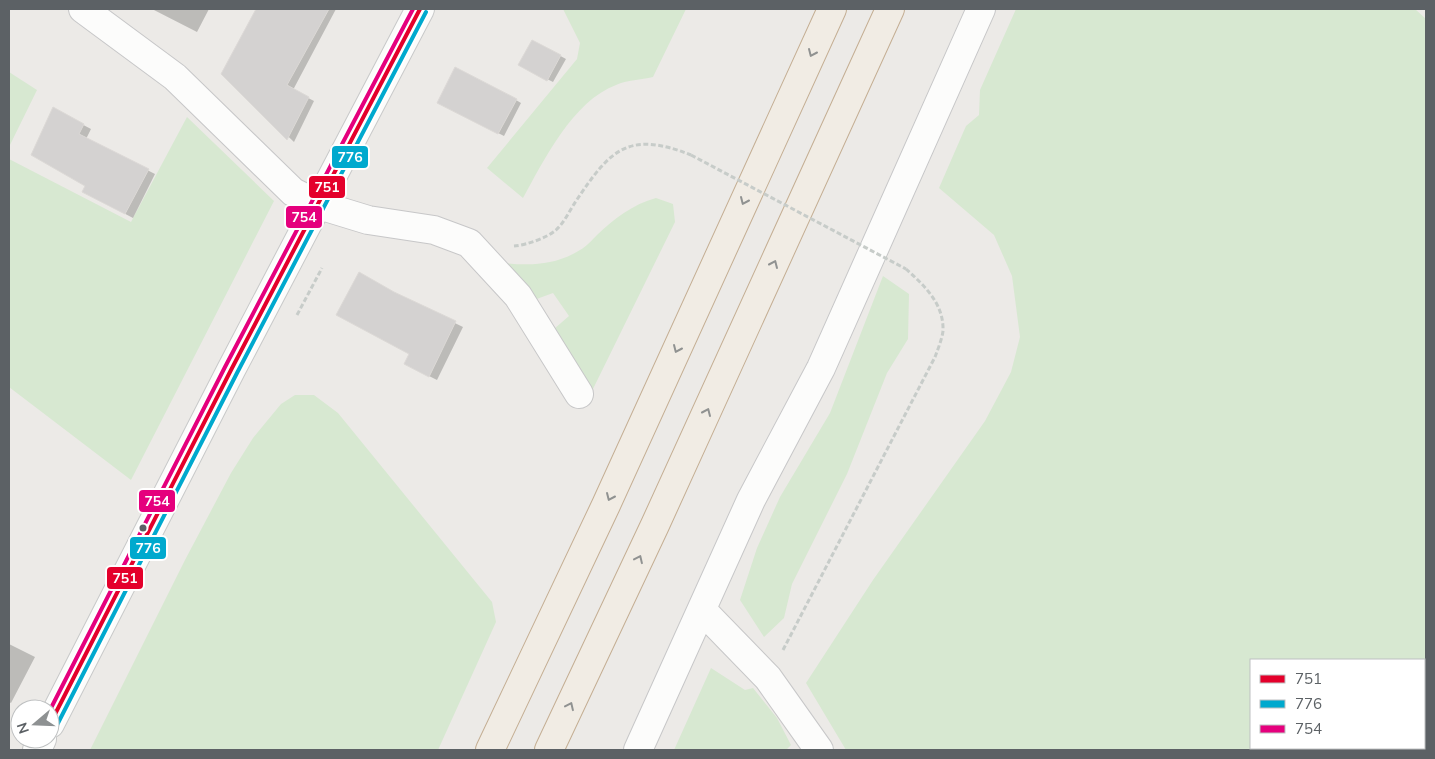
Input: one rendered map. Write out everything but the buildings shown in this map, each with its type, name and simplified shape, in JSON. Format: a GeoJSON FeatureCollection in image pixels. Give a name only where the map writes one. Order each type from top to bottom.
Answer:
{"type":"FeatureCollection","features":[{"type":"Feature","properties":{"kind":"highway"},"geometry":{"type":"LineString","coordinates":[[490,750],[606,505],[832,9]]}},
{"type":"Feature","properties":{"kind":"highway"},"geometry":{"type":"LineString","coordinates":[[549,750],[655,525],[890,9]]}},
{"type":"Feature","properties":{"kind":"street"},"geometry":{"type":"LineString","coordinates":[[83,9],[175,77],[293,192],[319,205],[368,220],[434,230],[468,243],[518,296],[579,394]]}},
{"type":"Feature","properties":{"kind":"street"},"geometry":{"type":"LineString","coordinates":[[60,704],[231,370],[420,9]]}},
{"type":"Feature","properties":{"kind":"street"},"geometry":{"type":"LineString","coordinates":[[638,750],[751,500],[820,368],[981,9]]}},
{"type":"Feature","properties":{"kind":"street"},"geometry":{"type":"LineString","coordinates":[[702,610],[768,678],[819,750]]}},
{"type":"Feature","properties":{"kind":"path"},"geometry":{"type":"LineString","coordinates":[[468,243],[490,246],[517,246],[557,230],[598,168],[622,148],[645,144],[664,145],[691,155],[906,270],[926,287],[939,306],[943,331],[935,357],[768,678]]}},
{"type":"Feature","properties":{"kind":"green space"},"geometry":{"type":"Polygon","coordinates":[[[563,9],[686,9],[653,77],[616,85],[586,104],[561,133],[523,198],[487,168],[577,59],[580,43],[563,9]]]}},
{"type":"Feature","properties":{"kind":"green space"},"geometry":{"type":"Polygon","coordinates":[[[1016,9],[1415,9],[1426,19],[1426,750],[846,750],[806,683],[873,580],[985,421],[1011,372],[1020,337],[1012,276],[994,235],[939,188],[966,126],[979,115],[980,90],[1016,9]]]}},
{"type":"Feature","properties":{"kind":"green space"},"geometry":{"type":"Polygon","coordinates":[[[9,72],[37,90],[9,147],[9,72]]]}},
{"type":"Feature","properties":{"kind":"green space"},"geometry":{"type":"Polygon","coordinates":[[[187,117],[274,201],[131,480],[9,387],[9,159],[131,222],[187,117]]]}},
{"type":"Feature","properties":{"kind":"green space"},"geometry":{"type":"Polygon","coordinates":[[[656,198],[673,204],[675,222],[591,393],[554,329],[569,316],[553,293],[534,300],[504,263],[543,263],[562,259],[584,247],[624,213],[639,204],[656,198]]]}},
{"type":"Feature","properties":{"kind":"green space"},"geometry":{"type":"Polygon","coordinates":[[[883,276],[909,294],[908,339],[887,373],[847,474],[792,584],[784,618],[764,637],[740,600],[757,548],[780,497],[830,413],[883,276]]]}},
{"type":"Feature","properties":{"kind":"green space"},"geometry":{"type":"Polygon","coordinates":[[[295,395],[314,395],[338,413],[492,602],[496,622],[438,750],[90,750],[185,560],[231,473],[253,438],[281,404],[295,395]]]}},
{"type":"Feature","properties":{"kind":"green space"},"geometry":{"type":"Polygon","coordinates":[[[711,668],[745,690],[753,688],[777,718],[791,745],[786,750],[674,750],[711,668]]]}},
{"type":"Feature","properties":{"kind":"transit line","name":"754"},"geometry":{"type":"LineString","coordinates":[[56,699],[225,367],[413,9]]}},
{"type":"Feature","properties":{"kind":"transit line","name":"751"},"geometry":{"type":"LineString","coordinates":[[60,704],[231,370],[420,9]]}},
{"type":"Feature","properties":{"kind":"transit line","name":"776"},"geometry":{"type":"LineString","coordinates":[[60,719],[237,373],[426,12]]}}]}
